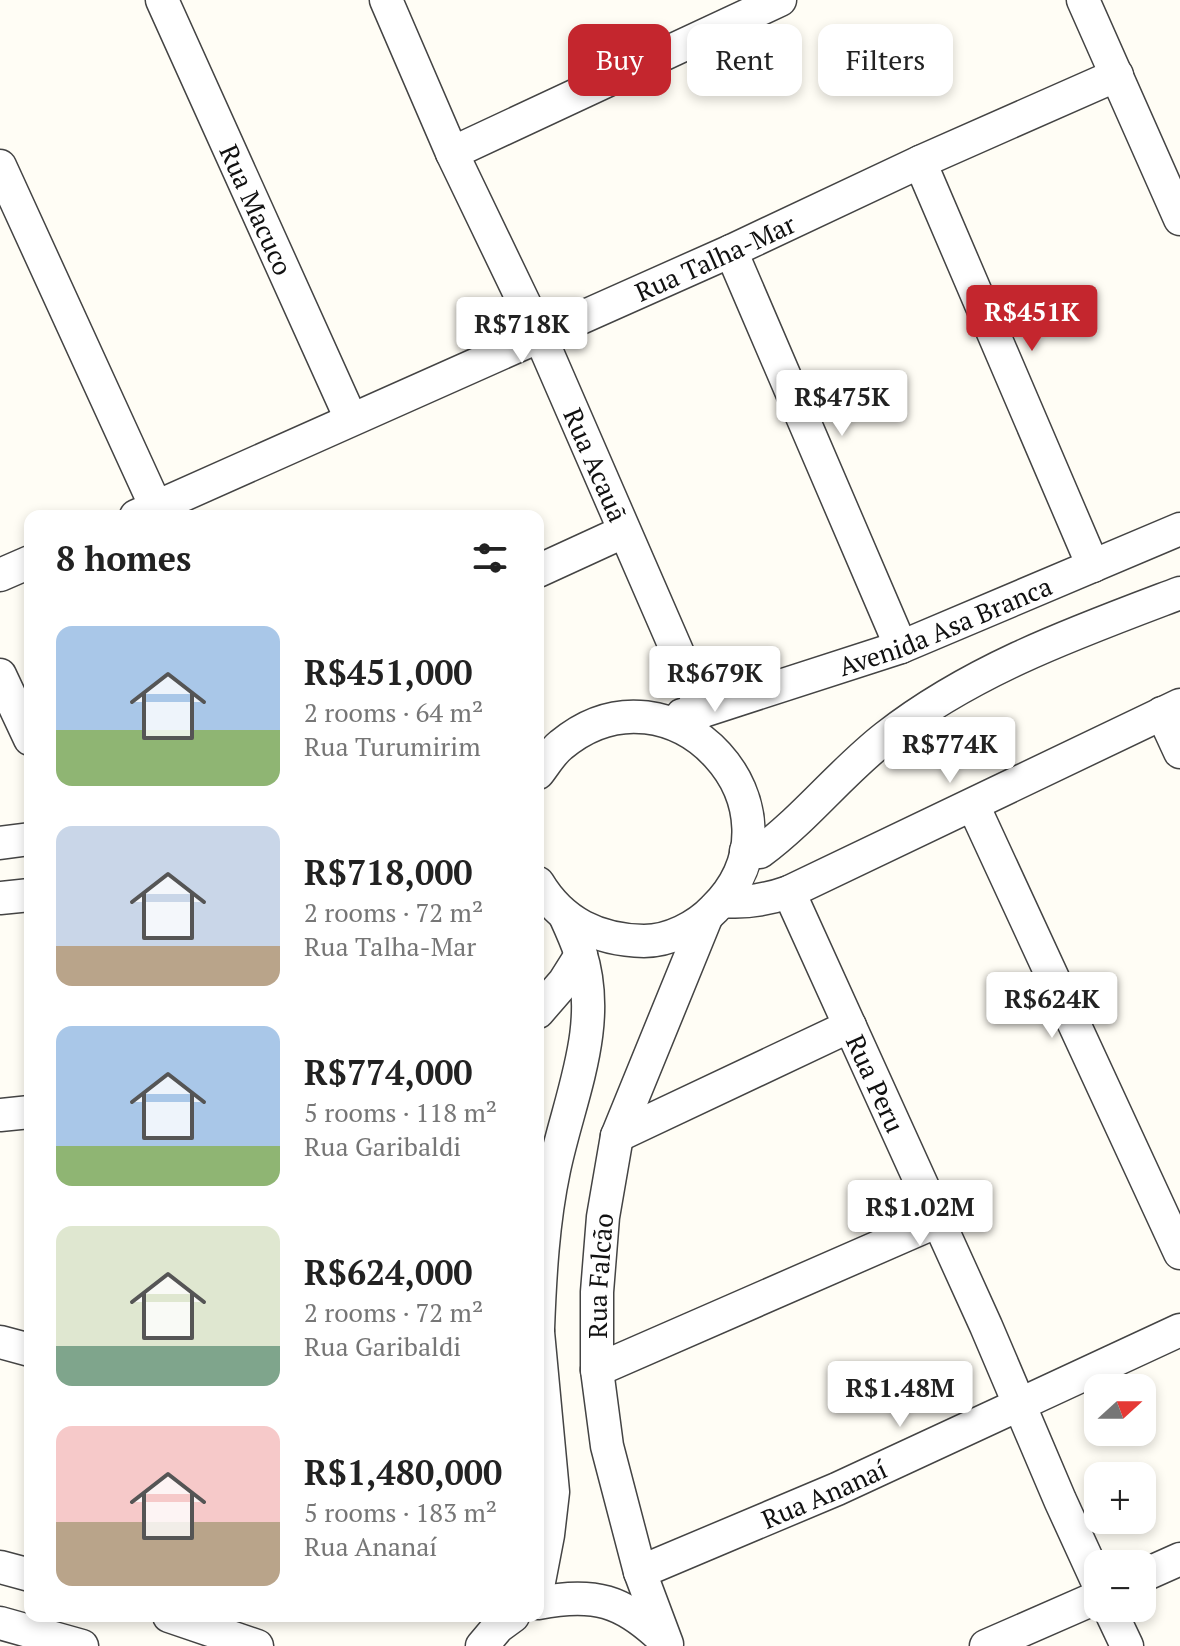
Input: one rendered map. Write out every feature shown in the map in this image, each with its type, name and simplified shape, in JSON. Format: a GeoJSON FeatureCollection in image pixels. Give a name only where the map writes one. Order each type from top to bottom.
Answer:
{"type":"FeatureCollection","features":[{"type":"Feature","properties":{"kind":"street","name":"Rua Macuco"},"geometry":{"type":"LineString","coordinates":[[162,0],[351,419]]}},
{"type":"Feature","properties":{"kind":"street","name":"Rua Acauã"},"geometry":{"type":"LineString","coordinates":[[386,0],[452,153],[540,336],[703,711]]}},
{"type":"Feature","properties":{"kind":"street"},"geometry":{"type":"LineString","coordinates":[[452,153],[780,0]]}},
{"type":"Feature","properties":{"kind":"street"},"geometry":{"type":"LineString","coordinates":[[1083,0],[1180,219]]}},
{"type":"Feature","properties":{"kind":"street","name":"Rua Talha-Mar"},"geometry":{"type":"LineString","coordinates":[[150,510],[1117,75]]}},
{"type":"Feature","properties":{"kind":"street"},"geometry":{"type":"LineString","coordinates":[[920,162],[1093,566]]}},
{"type":"Feature","properties":{"kind":"street"},"geometry":{"type":"LineString","coordinates":[[0,166],[145,510]]}},
{"type":"Feature","properties":{"kind":"street"},"geometry":{"type":"LineString","coordinates":[[731,251],[901,647]]}},
{"type":"Feature","properties":{"kind":"street","name":"Avenida Asa Branca"},"geometry":{"type":"LineString","coordinates":[[659,719],[703,711],[901,647],[1180,529]]}},
{"type":"Feature","properties":{"kind":"street"},"geometry":{"type":"LineString","coordinates":[[544,568],[623,532]]}},
{"type":"Feature","properties":{"kind":"street"},"geometry":{"type":"LineString","coordinates":[[0,575],[24,565]]}},
{"type":"Feature","properties":{"kind":"street","name":"Avenida Asa Branca"},"geometry":{"type":"LineString","coordinates":[[746,851],[760,852],[772,843],[849,768],[931,704],[977,677],[1035,650],[1180,593]]}},
{"type":"Feature","properties":{"kind":"street"},"geometry":{"type":"LineString","coordinates":[[0,675],[24,726]]}},
{"type":"Feature","properties":{"kind":"street"},"geometry":{"type":"LineString","coordinates":[[544,893],[566,918],[592,933],[621,941],[651,941],[680,933],[714,909],[771,899],[789,892],[1171,709],[1180,752]]}},
{"type":"Feature","properties":{"kind":"street"},"geometry":{"type":"LineString","coordinates":[[548,748],[589,726],[624,717],[659,719],[691,731],[719,753],[738,783],[747,816],[746,851]]}},
{"type":"Feature","properties":{"kind":"street"},"geometry":{"type":"LineString","coordinates":[[973,805],[1180,1253]]}},
{"type":"Feature","properties":{"kind":"street"},"geometry":{"type":"LineString","coordinates":[[0,843],[24,840]]}},
{"type":"Feature","properties":{"kind":"street","name":"Rua Falcão"},"geometry":{"type":"LineString","coordinates":[[667,1645],[640,1572],[607,1446],[597,1370],[597,1292],[603,1217],[617,1136],[714,909],[738,877],[746,851]]}},
{"type":"Feature","properties":{"kind":"street","name":"Rua Peru"},"geometry":{"type":"LineString","coordinates":[[789,892],[1084,1551]]}},
{"type":"Feature","properties":{"kind":"street"},"geometry":{"type":"LineString","coordinates":[[0,898],[24,896]]}},
{"type":"Feature","properties":{"kind":"street"},"geometry":{"type":"LineString","coordinates":[[544,1236],[554,1170],[584,1057],[588,1008],[581,955],[566,918]]}},
{"type":"Feature","properties":{"kind":"street"},"geometry":{"type":"LineString","coordinates":[[544,1005],[581,955]]}},
{"type":"Feature","properties":{"kind":"street"},"geometry":{"type":"LineString","coordinates":[[617,1136],[850,1026]]}},
{"type":"Feature","properties":{"kind":"street"},"geometry":{"type":"LineString","coordinates":[[0,1115],[24,1113]]}},
{"type":"Feature","properties":{"kind":"street"},"geometry":{"type":"LineString","coordinates":[[597,1370],[938,1221]]}},
{"type":"Feature","properties":{"kind":"street","name":"Rua Ananaí"},"geometry":{"type":"LineString","coordinates":[[640,1572],[837,1489],[1180,1330]]}},
{"type":"Feature","properties":{"kind":"street"},"geometry":{"type":"LineString","coordinates":[[0,1342],[24,1348]]}},
{"type":"Feature","properties":{"kind":"street"},"geometry":{"type":"LineString","coordinates":[[544,1395],[553,1492],[544,1549]]}},
{"type":"Feature","properties":{"kind":"street"},"geometry":{"type":"LineString","coordinates":[[1156,1570],[1180,1559]]}},
{"type":"Feature","properties":{"kind":"street"},"geometry":{"type":"LineString","coordinates":[[0,1567],[24,1573]]}},
{"type":"Feature","properties":{"kind":"street"},"geometry":{"type":"LineString","coordinates":[[544,1602],[570,1597],[607,1601],[641,1618],[667,1645]]}},
{"type":"Feature","properties":{"kind":"street"},"geometry":{"type":"LineString","coordinates":[[986,1646],[1084,1603]]}},
{"type":"Feature","properties":{"kind":"street"},"geometry":{"type":"LineString","coordinates":[[187,1622],[257,1646]]}},
{"type":"Feature","properties":{"kind":"street"},"geometry":{"type":"LineString","coordinates":[[482,1646],[505,1622]]}},
{"type":"Feature","properties":{"kind":"street"},"geometry":{"type":"LineString","coordinates":[[1116,1622],[1127,1646]]}},
{"type":"Feature","properties":{"kind":"street"},"geometry":{"type":"LineString","coordinates":[[0,1623],[82,1646]]}}]}
